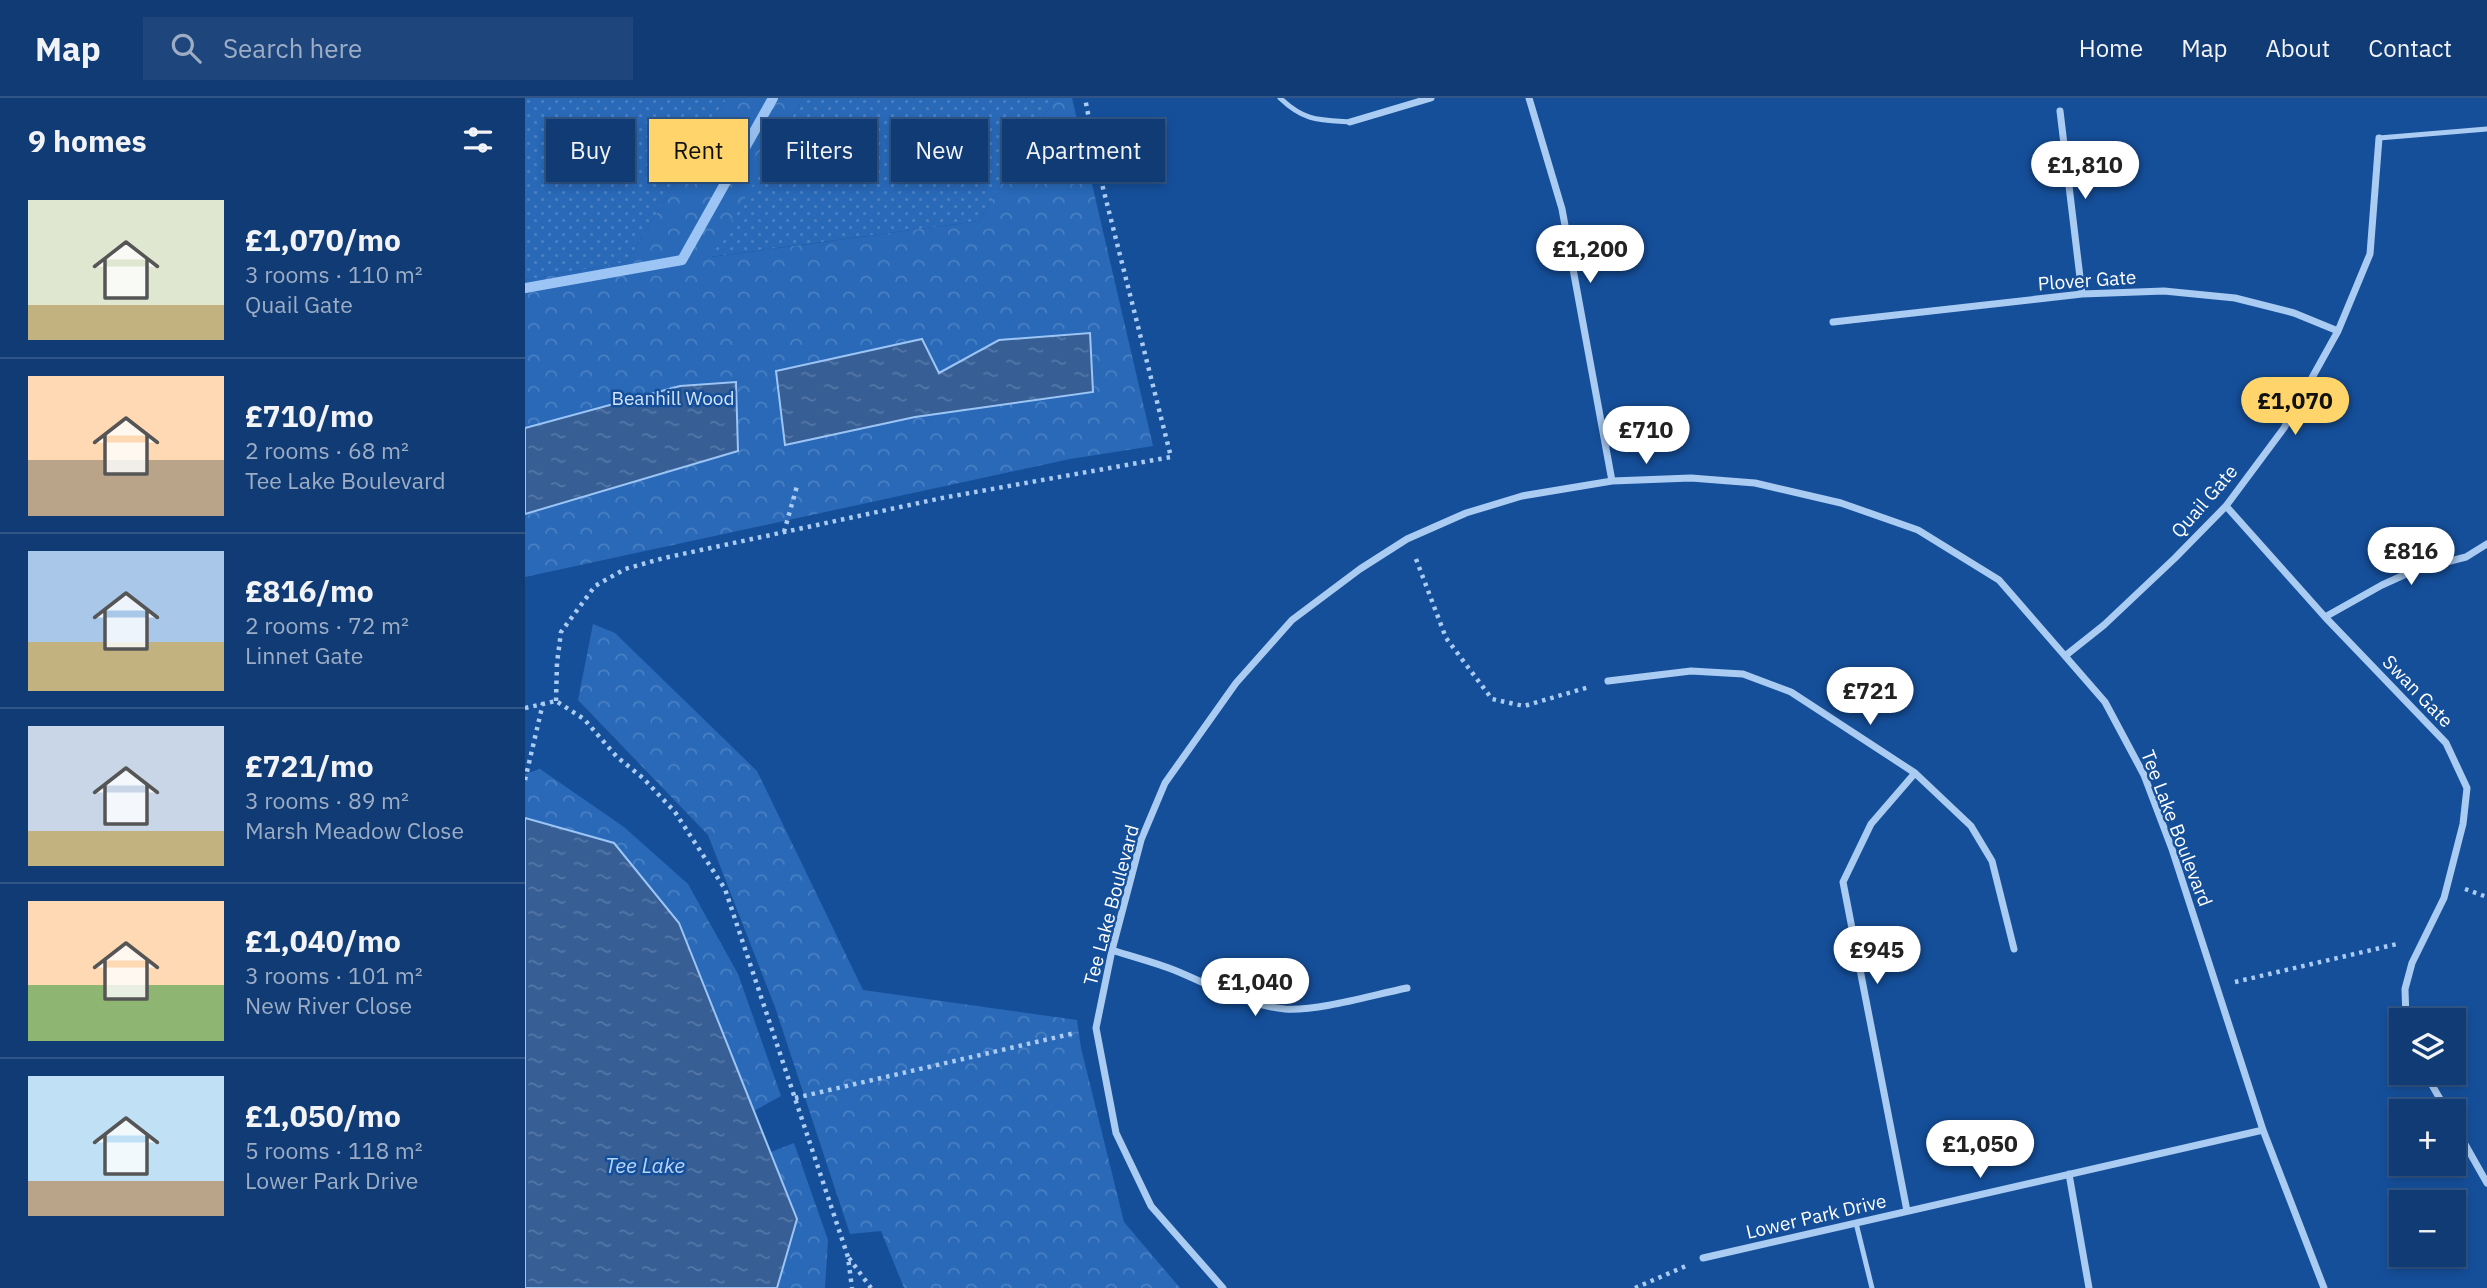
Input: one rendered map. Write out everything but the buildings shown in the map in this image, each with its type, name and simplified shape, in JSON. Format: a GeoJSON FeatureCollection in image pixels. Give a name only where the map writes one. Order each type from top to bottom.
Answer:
{"type":"FeatureCollection","features":[{"type":"Feature","properties":{"kind":"street"},"geometry":{"type":"LineString","coordinates":[[1350,122],[1431,98]]}},
{"type":"Feature","properties":{"kind":"street"},"geometry":{"type":"LineString","coordinates":[[1529,98],[1562,209],[1612,481]]}},
{"type":"Feature","properties":{"kind":"street"},"geometry":{"type":"LineString","coordinates":[[2060,111],[2082,294]]}},
{"type":"Feature","properties":{"kind":"street","name":"Quail Gate"},"geometry":{"type":"LineString","coordinates":[[2065,656],[2175,558],[2225,506],[2284,428],[2338,331],[2370,254],[2379,138]]}},
{"type":"Feature","properties":{"kind":"street","name":"Plover Gate"},"geometry":{"type":"LineString","coordinates":[[1833,322],[2082,294],[2164,292],[2235,298],[2294,313],[2338,331]]}},
{"type":"Feature","properties":{"kind":"street","name":"Tee Lake Boulevard"},"geometry":{"type":"LineString","coordinates":[[1223,1288],[1151,1206],[1116,1133],[1096,1028],[1112,950],[1141,840],[1165,783],[1237,683],[1292,620],[1360,569],[1408,539],[1466,513],[1522,496],[1612,481],[1691,478],[1755,482],[1841,503],[1918,530],[1999,580],[2105,702],[2144,775],[2172,849],[2263,1129],[2324,1288]]}},
{"type":"Feature","properties":{"kind":"street","name":"Swan Gate"},"geometry":{"type":"LineString","coordinates":[[2225,506],[2325,617],[2446,743],[2467,788],[2463,824],[2446,890],[2412,963],[2405,989],[2406,1008]]}},
{"type":"Feature","properties":{"kind":"street"},"geometry":{"type":"LineString","coordinates":[[2325,617],[2415,570],[2466,557],[2487,544]]}},
{"type":"Feature","properties":{"kind":"street"},"geometry":{"type":"LineString","coordinates":[[1608,681],[1691,671],[1743,674],[1791,692],[1915,773],[1971,826],[1992,861],[2014,949]]}},
{"type":"Feature","properties":{"kind":"street"},"geometry":{"type":"LineString","coordinates":[[1906,1211],[1843,882],[1871,824],[1915,773]]}},
{"type":"Feature","properties":{"kind":"street"},"geometry":{"type":"LineString","coordinates":[[1112,950],[1174,970],[1234,998],[1263,1006],[1288,1009],[1315,1007],[1407,988]]}},
{"type":"Feature","properties":{"kind":"street","name":"Lower Park Drive"},"geometry":{"type":"LineString","coordinates":[[1703,1258],[2263,1129]]}},
{"type":"Feature","properties":{"kind":"street"},"geometry":{"type":"LineString","coordinates":[[2466,1146],[2487,1182]]}},
{"type":"Feature","properties":{"kind":"street"},"geometry":{"type":"LineString","coordinates":[[2069,1174],[2089,1288]]}},
{"type":"Feature","properties":{"kind":"lane"},"geometry":{"type":"LineString","coordinates":[[1280,98],[1294,112],[1310,120],[1350,122]]}},
{"type":"Feature","properties":{"kind":"lane"},"geometry":{"type":"LineString","coordinates":[[2379,138],[2487,129]]}},
{"type":"Feature","properties":{"kind":"lane"},"geometry":{"type":"LineString","coordinates":[[1856,1223],[1872,1288]]}},
{"type":"Feature","properties":{"kind":"path"},"geometry":{"type":"LineString","coordinates":[[556,701],[561,632],[595,586],[625,569],[664,558],[941,498],[1171,457],[1100,176],[1085,98]]}},
{"type":"Feature","properties":{"kind":"path"},"geometry":{"type":"LineString","coordinates":[[784,532],[797,486]]}},
{"type":"Feature","properties":{"kind":"path"},"geometry":{"type":"LineString","coordinates":[[1408,539],[1446,638],[1492,699],[1524,706],[1608,681]]}},
{"type":"Feature","properties":{"kind":"path"},"geometry":{"type":"LineString","coordinates":[[525,708],[556,701],[585,719],[617,757],[642,778],[674,812],[725,889],[848,1257],[852,1288]]}},
{"type":"Feature","properties":{"kind":"path"},"geometry":{"type":"LineString","coordinates":[[525,780],[543,704]]}},
{"type":"Feature","properties":{"kind":"path"},"geometry":{"type":"LineString","coordinates":[[2216,986],[2425,937]]}},
{"type":"Feature","properties":{"kind":"path"},"geometry":{"type":"LineString","coordinates":[[795,1098],[1096,1028]]}},
{"type":"Feature","properties":{"kind":"path"},"geometry":{"type":"LineString","coordinates":[[848,1257],[871,1288]]}},
{"type":"Feature","properties":{"kind":"path"},"geometry":{"type":"LineString","coordinates":[[1635,1288],[1703,1258]]}},
{"type":"Feature","properties":{"kind":"green space"},"geometry":{"type":"Polygon","coordinates":[[[525,98],[727,98],[714,119],[649,119],[649,182],[676,182],[627,262],[525,280],[525,98]]]}},
{"type":"Feature","properties":{"kind":"green space","name":"Beanhill Wood"},"geometry":{"type":"Polygon","coordinates":[[[727,98],[803,98],[791,119],[762,119],[762,169],[711,257],[979,221],[1003,182],[1092,182],[1153,446],[1070,459],[525,577],[525,280],[627,262],[676,182],[748,182],[748,119],[714,119],[727,98]]]}},
{"type":"Feature","properties":{"kind":"green space"},"geometry":{"type":"Polygon","coordinates":[[[803,98],[1055,98],[1042,119],[1002,119],[1003,182],[979,221],[710,257],[762,168],[762,182],[877,182],[877,119],[791,119],[803,98]]]}},
{"type":"Feature","properties":{"kind":"green space","name":"Beanhill Wood"},"geometry":{"type":"Polygon","coordinates":[[[1055,98],[1072,98],[1077,119],[1042,119],[1055,98]]]}},
{"type":"Feature","properties":{"kind":"green space"},"geometry":{"type":"Polygon","coordinates":[[[593,624],[615,633],[757,771],[863,990],[1077,1020],[1081,1048],[1124,1222],[1180,1288],[904,1288],[881,1231],[850,1234],[775,1007],[708,835],[578,700],[593,624]]]}},
{"type":"Feature","properties":{"kind":"green space"},"geometry":{"type":"Polygon","coordinates":[[[540,769],[624,827],[688,884],[738,974],[781,1096],[754,1111],[679,923],[614,843],[525,818],[525,774],[540,769]]]}},
{"type":"Feature","properties":{"kind":"green space"},"geometry":{"type":"Polygon","coordinates":[[[794,1143],[828,1240],[825,1288],[777,1288],[797,1219],[771,1152],[794,1143]]]}},
{"type":"Feature","properties":{"kind":"water"},"geometry":{"type":"Polygon","coordinates":[[[1090,333],[1093,392],[915,417],[785,445],[776,371],[922,339],[939,373],[999,340],[1090,333]]]}},
{"type":"Feature","properties":{"kind":"water"},"geometry":{"type":"Polygon","coordinates":[[[736,382],[738,451],[525,514],[525,428],[680,386],[736,382]]]}},
{"type":"Feature","properties":{"kind":"water","name":"Tee Lake"},"geometry":{"type":"Polygon","coordinates":[[[525,818],[614,843],[679,923],[797,1219],[777,1288],[525,1288],[525,818]]]}},
{"type":"Feature","properties":{"kind":"waterway"},"geometry":{"type":"LineString","coordinates":[[525,288],[682,260],[773,98]]}}]}
